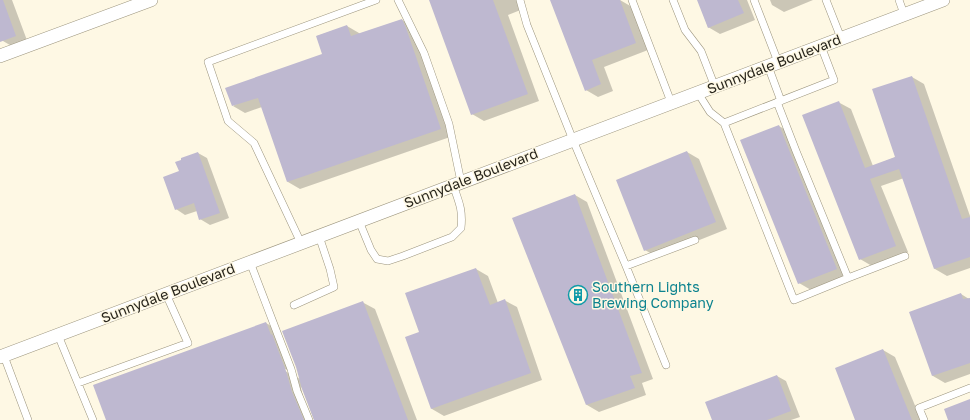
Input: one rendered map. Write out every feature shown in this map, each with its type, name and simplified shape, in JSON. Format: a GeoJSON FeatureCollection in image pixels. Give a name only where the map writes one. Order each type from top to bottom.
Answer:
{"type":"FeatureCollection","features":[{"type":"Feature","properties":{"kind":"street"},"geometry":{"type":"LineString","coordinates":[[0,56],[151,0]]}},
{"type":"Feature","properties":{"kind":"street","name":"Sunnydale Boulevard"},"geometry":{"type":"LineString","coordinates":[[2,356],[943,0]]}},
{"type":"Feature","properties":{"kind":"lane"},"geometry":{"type":"LineString","coordinates":[[301,243],[254,142],[228,121],[208,62],[376,0]]}},
{"type":"Feature","properties":{"kind":"lane"},"geometry":{"type":"LineString","coordinates":[[359,221],[371,250],[377,259],[388,261],[452,237],[461,228],[462,216],[450,124],[424,53],[398,0]]}},
{"type":"Feature","properties":{"kind":"lane"},"geometry":{"type":"LineString","coordinates":[[520,0],[527,25],[666,365]]}},
{"type":"Feature","properties":{"kind":"lane"},"geometry":{"type":"LineString","coordinates":[[632,0],[671,102]]}},
{"type":"Feature","properties":{"kind":"lane"},"geometry":{"type":"LineString","coordinates":[[673,0],[685,30],[701,51],[715,86]]}},
{"type":"Feature","properties":{"kind":"lane"},"geometry":{"type":"LineString","coordinates":[[754,0],[773,64],[779,102],[796,151],[848,278]]}},
{"type":"Feature","properties":{"kind":"lane"},"geometry":{"type":"LineString","coordinates":[[826,0],[841,38]]}},
{"type":"Feature","properties":{"kind":"lane"},"geometry":{"type":"LineString","coordinates":[[899,0],[904,14]]}},
{"type":"Feature","properties":{"kind":"lane"},"geometry":{"type":"LineString","coordinates":[[724,123],[834,80],[821,46]]}},
{"type":"Feature","properties":{"kind":"lane"},"geometry":{"type":"LineString","coordinates":[[698,93],[710,112],[724,123],[794,300],[905,256]]}},
{"type":"Feature","properties":{"kind":"lane"},"geometry":{"type":"LineString","coordinates":[[294,305],[334,287],[330,269],[319,236]]}},
{"type":"Feature","properties":{"kind":"lane"},"geometry":{"type":"LineString","coordinates":[[626,266],[695,240]]}},
{"type":"Feature","properties":{"kind":"lane"},"geometry":{"type":"LineString","coordinates":[[250,262],[291,369],[297,392],[309,420]]}},
{"type":"Feature","properties":{"kind":"lane"},"geometry":{"type":"LineString","coordinates":[[78,383],[188,342],[166,294]]}},
{"type":"Feature","properties":{"kind":"lane"},"geometry":{"type":"LineString","coordinates":[[58,335],[93,420]]}},
{"type":"Feature","properties":{"kind":"lane"},"geometry":{"type":"LineString","coordinates":[[2,356],[28,420]]}},
{"type":"Feature","properties":{"kind":"lane"},"geometry":{"type":"LineString","coordinates":[[924,420],[920,408],[970,388]]}},
{"type":"Feature","properties":{"kind":"building"},"geometry":{"type":"Polygon","coordinates":[[[0,0],[3,0],[16,36],[0,42],[0,0]]]}},
{"type":"Feature","properties":{"kind":"building"},"geometry":{"type":"Polygon","coordinates":[[[429,0],[493,0],[528,94],[471,115],[429,0]]]}},
{"type":"Feature","properties":{"kind":"building"},"geometry":{"type":"Polygon","coordinates":[[[550,0],[620,0],[636,43],[592,60],[601,84],[585,91],[550,0]]]}},
{"type":"Feature","properties":{"kind":"building"},"geometry":{"type":"Polygon","coordinates":[[[697,0],[738,0],[744,13],[708,28],[697,0]]]}},
{"type":"Feature","properties":{"kind":"building"},"geometry":{"type":"Polygon","coordinates":[[[402,19],[441,129],[287,182],[258,98],[232,106],[225,88],[322,54],[316,36],[347,25],[351,36],[402,19]]]}},
{"type":"Feature","properties":{"kind":"building"},"geometry":{"type":"Polygon","coordinates":[[[912,76],[962,219],[970,217],[970,257],[934,269],[899,169],[870,179],[896,246],[859,260],[802,115],[839,101],[865,168],[895,157],[872,89],[912,76]]]}},
{"type":"Feature","properties":{"kind":"building"},"geometry":{"type":"Polygon","coordinates":[[[779,125],[837,269],[798,284],[740,140],[779,125]]]}},
{"type":"Feature","properties":{"kind":"building"},"geometry":{"type":"Polygon","coordinates":[[[687,151],[716,222],[644,251],[616,180],[687,151]]]}},
{"type":"Feature","properties":{"kind":"building"},"geometry":{"type":"Polygon","coordinates":[[[198,152],[220,213],[199,220],[194,203],[175,210],[163,177],[179,171],[175,162],[181,160],[181,158],[198,152]]]}},
{"type":"Feature","properties":{"kind":"building","name":"Southern Lights Brewing Company"},"geometry":{"type":"Polygon","coordinates":[[[575,194],[642,373],[630,376],[635,388],[586,405],[512,218],[575,194]]]}},
{"type":"Feature","properties":{"kind":"building"},"geometry":{"type":"Polygon","coordinates":[[[476,268],[490,305],[505,299],[531,373],[431,409],[405,337],[419,332],[405,293],[476,268]]]}},
{"type":"Feature","properties":{"kind":"building"},"geometry":{"type":"Polygon","coordinates":[[[961,293],[963,299],[970,298],[970,363],[932,376],[909,312],[961,293]]]}},
{"type":"Feature","properties":{"kind":"building"},"geometry":{"type":"Polygon","coordinates":[[[363,301],[408,420],[314,420],[282,331],[363,301]]]}},
{"type":"Feature","properties":{"kind":"building"},"geometry":{"type":"Polygon","coordinates":[[[266,322],[271,335],[272,334],[292,392],[304,420],[106,420],[93,385],[266,322]]]}},
{"type":"Feature","properties":{"kind":"building"},"geometry":{"type":"Polygon","coordinates":[[[883,349],[912,420],[855,420],[835,368],[883,349]]]}},
{"type":"Feature","properties":{"kind":"building"},"geometry":{"type":"Polygon","coordinates":[[[777,375],[791,411],[767,420],[712,420],[705,402],[777,375]]]}},
{"type":"Feature","properties":{"kind":"building"},"geometry":{"type":"Polygon","coordinates":[[[970,399],[970,420],[948,420],[944,409],[970,399]]]}},
{"type":"Feature","properties":{"kind":"place","name":"Southern Lights Brewing Company"},"geometry":{"type":"Point","coordinates":[578,295]}}]}
